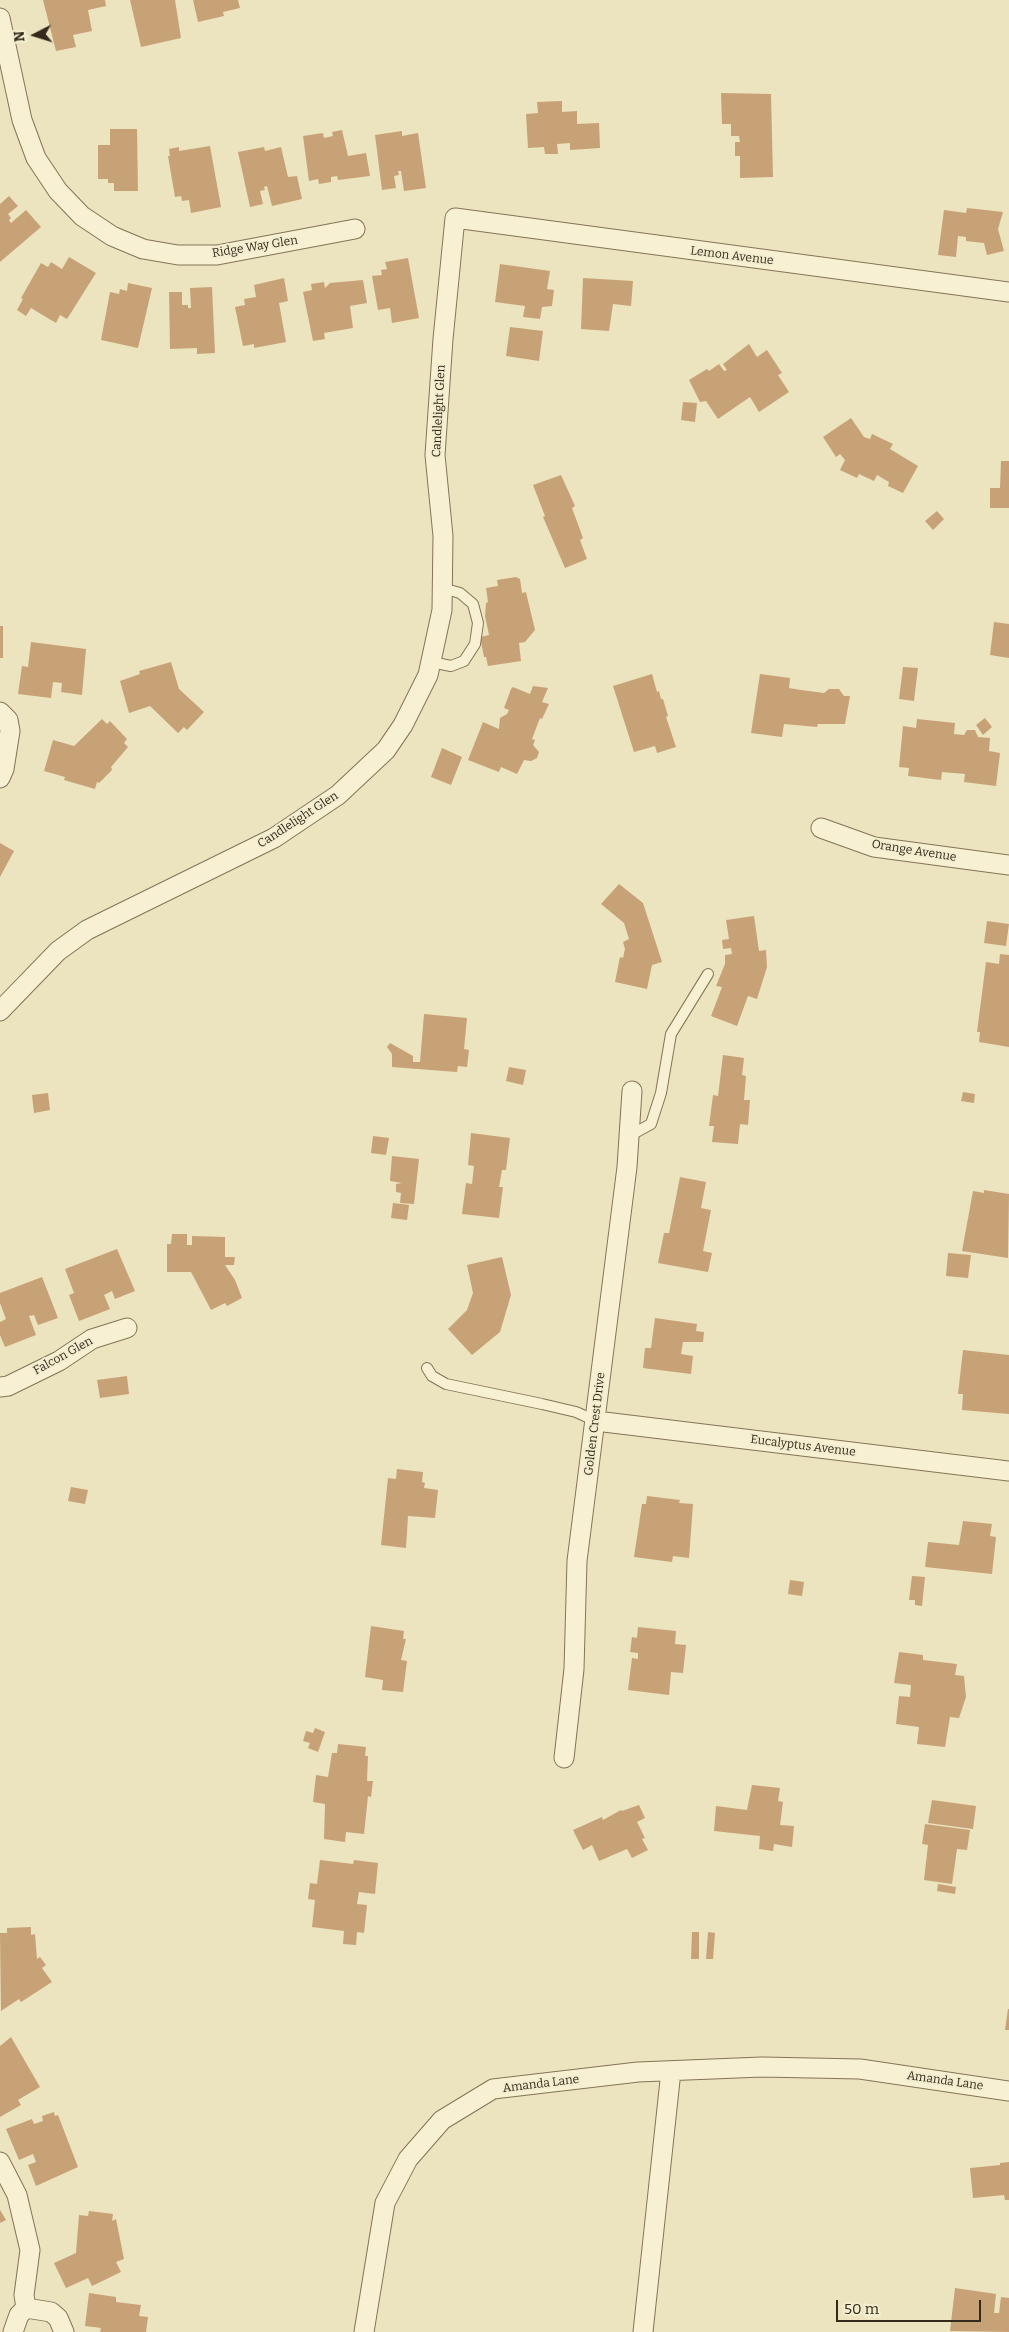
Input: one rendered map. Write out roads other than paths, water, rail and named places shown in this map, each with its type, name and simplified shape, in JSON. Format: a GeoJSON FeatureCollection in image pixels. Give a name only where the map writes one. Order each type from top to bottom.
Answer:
{"type":"FeatureCollection","features":[{"type":"Feature","properties":{"kind":"street","name":"Ridge Way Glen"},"geometry":{"type":"LineString","coordinates":[[0,18],[22,120],[36,158],[58,191],[82,216],[112,236],[143,249],[178,255],[217,255],[355,229]]}},
{"type":"Feature","properties":{"kind":"street","name":"Lemon Avenue"},"geometry":{"type":"LineString","coordinates":[[456,218],[1009,292]]}},
{"type":"Feature","properties":{"kind":"street","name":"Candlelight Glen"},"geometry":{"type":"LineString","coordinates":[[0,1011],[58,951],[87,930],[274,838],[338,795],[386,750],[407,717],[428,675],[442,610],[443,536],[435,455],[443,339],[456,218]]}},
{"type":"Feature","properties":{"kind":"street"},"geometry":{"type":"LineString","coordinates":[[0,712],[8,720],[10,731],[4,769],[0,778]]}},
{"type":"Feature","properties":{"kind":"street","name":"Orange Avenue"},"geometry":{"type":"LineString","coordinates":[[821,828],[874,847],[1009,865]]}},
{"type":"Feature","properties":{"kind":"street","name":"Golden Crest Drive"},"geometry":{"type":"LineString","coordinates":[[564,1758],[574,1669],[577,1561],[596,1421],[629,1136],[632,1091]]}},
{"type":"Feature","properties":{"kind":"street","name":"Falcon Glen"},"geometry":{"type":"LineString","coordinates":[[0,1387],[8,1386],[59,1361],[92,1339],[127,1328]]}},
{"type":"Feature","properties":{"kind":"street","name":"Eucalyptus Avenue"},"geometry":{"type":"LineString","coordinates":[[596,1421],[1009,1471]]}},
{"type":"Feature","properties":{"kind":"street","name":"Amanda Lane"},"geometry":{"type":"LineString","coordinates":[[364,2332],[384,2203],[408,2159],[442,2120],[493,2090],[638,2072],[762,2067],[860,2069],[1009,2091]]}},
{"type":"Feature","properties":{"kind":"street"},"geometry":{"type":"LineString","coordinates":[[643,2332],[671,2071]]}},
{"type":"Feature","properties":{"kind":"street"},"geometry":{"type":"LineString","coordinates":[[0,2162],[17,2195],[30,2250],[24,2296],[26,2308]]}},
{"type":"Feature","properties":{"kind":"street"},"geometry":{"type":"LineString","coordinates":[[13,2332],[19,2315],[26,2308]]}},
{"type":"Feature","properties":{"kind":"street"},"geometry":{"type":"LineString","coordinates":[[26,2308],[51,2312],[58,2318],[64,2332]]}},
{"type":"Feature","properties":{"kind":"lane"},"geometry":{"type":"LineString","coordinates":[[432,662],[451,666],[464,661],[475,644],[478,623],[473,604],[460,592],[442,588]]}},
{"type":"Feature","properties":{"kind":"lane"},"geometry":{"type":"LineString","coordinates":[[629,1136],[651,1124],[661,1093],[672,1034],[708,974]]}},
{"type":"Feature","properties":{"kind":"lane"},"geometry":{"type":"LineString","coordinates":[[426,1368],[432,1376],[446,1384],[576,1412],[596,1421]]}}]}
